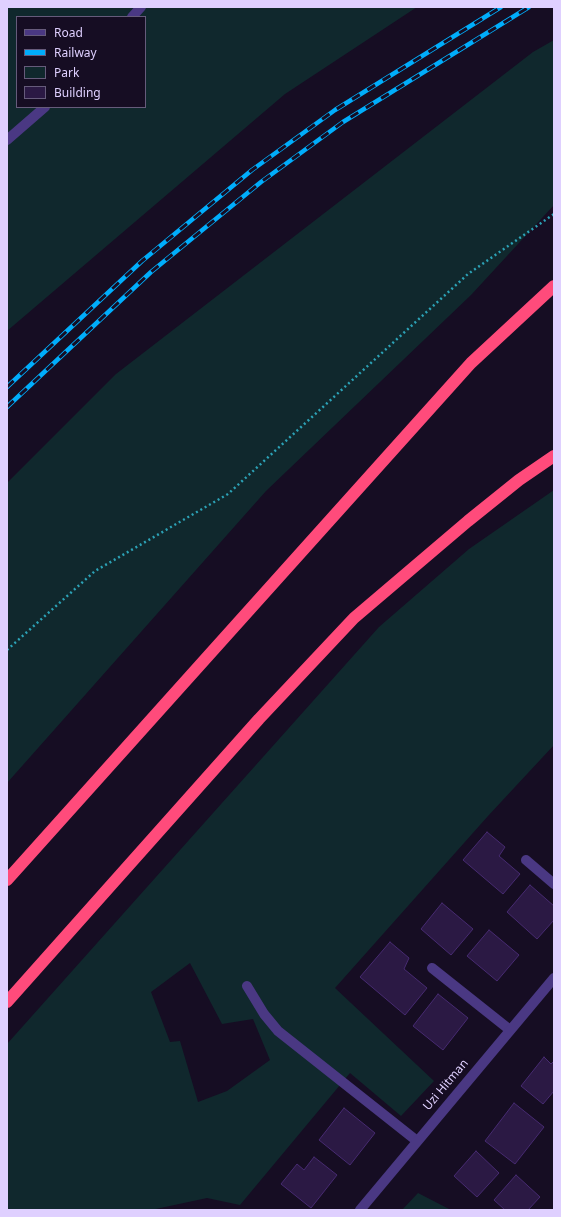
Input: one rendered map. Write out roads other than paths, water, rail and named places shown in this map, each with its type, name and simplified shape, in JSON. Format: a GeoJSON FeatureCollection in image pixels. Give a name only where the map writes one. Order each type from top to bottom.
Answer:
{"type":"FeatureCollection","features":[{"type":"Feature","properties":{"kind":"highway"},"geometry":{"type":"LineString","coordinates":[[7,880],[482,352],[554,286]]}},
{"type":"Feature","properties":{"kind":"highway"},"geometry":{"type":"LineString","coordinates":[[7,1002],[259,719],[354,618],[468,521],[519,480],[554,456]]}},
{"type":"Feature","properties":{"kind":"street"},"geometry":{"type":"LineString","coordinates":[[133,16],[141,7]]}},
{"type":"Feature","properties":{"kind":"street"},"geometry":{"type":"LineString","coordinates":[[7,140],[45,108]]}},
{"type":"Feature","properties":{"kind":"street"},"geometry":{"type":"LineString","coordinates":[[526,860],[554,884]]}},
{"type":"Feature","properties":{"kind":"street"},"geometry":{"type":"LineString","coordinates":[[432,968],[510,1030]]}},
{"type":"Feature","properties":{"kind":"street","name":"Uzi Hitman"},"geometry":{"type":"LineString","coordinates":[[360,1210],[554,978]]}},
{"type":"Feature","properties":{"kind":"street"},"geometry":{"type":"LineString","coordinates":[[246,986],[264,1014],[278,1031],[417,1141]]}},
{"type":"Feature","properties":{"kind":"railway"},"geometry":{"type":"LineString","coordinates":[[7,387],[142,261],[252,170],[335,110],[501,7]]}},
{"type":"Feature","properties":{"kind":"railway"},"geometry":{"type":"LineString","coordinates":[[7,407],[151,272],[261,182],[343,122],[529,7]]}}]}
